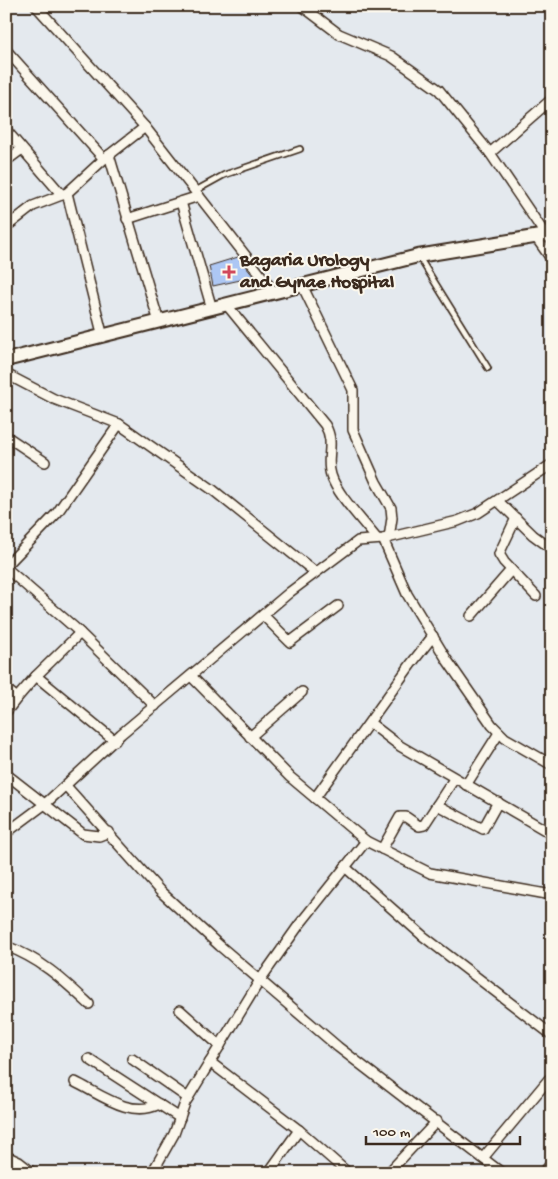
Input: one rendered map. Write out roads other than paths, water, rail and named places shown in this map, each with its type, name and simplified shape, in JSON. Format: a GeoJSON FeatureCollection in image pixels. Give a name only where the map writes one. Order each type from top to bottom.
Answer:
{"type":"FeatureCollection","features":[{"type":"Feature","properties":{"kind":"street"},"geometry":{"type":"LineString","coordinates":[[36,6],[145,127],[274,292]]}},
{"type":"Feature","properties":{"kind":"street"},"geometry":{"type":"LineString","coordinates":[[302,6],[339,34],[391,56],[426,79],[447,99],[490,153],[544,235],[552,260]]}},
{"type":"Feature","properties":{"kind":"street"},"geometry":{"type":"LineString","coordinates":[[6,50],[107,157],[159,322]]}},
{"type":"Feature","properties":{"kind":"street"},"geometry":{"type":"LineString","coordinates":[[490,153],[552,99]]}},
{"type":"Feature","properties":{"kind":"street"},"geometry":{"type":"LineString","coordinates":[[6,227],[33,206],[64,194],[145,127]]}},
{"type":"Feature","properties":{"kind":"street"},"geometry":{"type":"LineString","coordinates":[[6,130],[64,194],[103,337]]}},
{"type":"Feature","properties":{"kind":"street"},"geometry":{"type":"LineString","coordinates":[[6,161],[22,149]]}},
{"type":"Feature","properties":{"kind":"street"},"geometry":{"type":"LineString","coordinates":[[127,219],[181,202],[197,194]]}},
{"type":"Feature","properties":{"kind":"street"},"geometry":{"type":"LineString","coordinates":[[181,202],[212,309]]}},
{"type":"Feature","properties":{"kind":"street"},"geometry":{"type":"LineString","coordinates":[[6,360],[418,256],[544,235]]}},
{"type":"Feature","properties":{"kind":"street"},"geometry":{"type":"LineString","coordinates":[[302,285],[353,390],[353,430],[376,482],[391,508],[392,518],[383,539]]}},
{"type":"Feature","properties":{"kind":"street"},"geometry":{"type":"LineString","coordinates":[[226,304],[325,425],[332,443],[330,467],[335,484],[383,539],[407,594],[447,660],[499,733],[552,765]]}},
{"type":"Feature","properties":{"kind":"street"},"geometry":{"type":"LineString","coordinates":[[6,374],[54,399],[119,424],[213,490],[315,572]]}},
{"type":"Feature","properties":{"kind":"street"},"geometry":{"type":"LineString","coordinates":[[119,424],[57,513],[6,567],[80,633],[155,706]]}},
{"type":"Feature","properties":{"kind":"street"},"geometry":{"type":"LineString","coordinates":[[6,436],[45,462]]}},
{"type":"Feature","properties":{"kind":"street"},"geometry":{"type":"LineString","coordinates":[[6,833],[45,804],[155,706],[263,615],[315,572],[358,541],[383,539],[458,521],[478,513],[498,501],[552,464]]}},
{"type":"Feature","properties":{"kind":"street"},"geometry":{"type":"LineString","coordinates":[[498,501],[533,536],[552,549]]}},
{"type":"Feature","properties":{"kind":"street"},"geometry":{"type":"LineString","coordinates":[[516,518],[500,552],[502,559],[536,596]]}},
{"type":"Feature","properties":{"kind":"street"},"geometry":{"type":"LineString","coordinates":[[471,616],[511,570]]}},
{"type":"Feature","properties":{"kind":"street"},"geometry":{"type":"LineString","coordinates":[[263,615],[290,642],[338,606]]}},
{"type":"Feature","properties":{"kind":"street"},"geometry":{"type":"LineString","coordinates":[[6,712],[36,676],[80,633]]}},
{"type":"Feature","properties":{"kind":"street"},"geometry":{"type":"LineString","coordinates":[[315,798],[410,664],[433,636]]}},
{"type":"Feature","properties":{"kind":"street"},"geometry":{"type":"LineString","coordinates":[[36,676],[115,741]]}},
{"type":"Feature","properties":{"kind":"street"},"geometry":{"type":"LineString","coordinates":[[191,676],[290,777],[366,841],[430,873],[552,896]]}},
{"type":"Feature","properties":{"kind":"street"},"geometry":{"type":"LineString","coordinates":[[6,689],[17,698]]}},
{"type":"Feature","properties":{"kind":"street"},"geometry":{"type":"LineString","coordinates":[[250,736],[302,692]]}},
{"type":"Feature","properties":{"kind":"street"},"geometry":{"type":"LineString","coordinates":[[370,723],[400,746],[454,779],[552,834]]}},
{"type":"Feature","properties":{"kind":"street"},"geometry":{"type":"LineString","coordinates":[[466,785],[499,733]]}},
{"type":"Feature","properties":{"kind":"street"},"geometry":{"type":"LineString","coordinates":[[6,774],[83,834],[99,836],[109,832]]}},
{"type":"Feature","properties":{"kind":"street"},"geometry":{"type":"LineString","coordinates":[[382,849],[400,817],[406,817],[421,826],[437,806],[454,779]]}},
{"type":"Feature","properties":{"kind":"street"},"geometry":{"type":"LineString","coordinates":[[66,786],[160,891],[260,980],[338,1047],[502,1173]]}},
{"type":"Feature","properties":{"kind":"street"},"geometry":{"type":"LineString","coordinates":[[437,806],[483,829],[498,802]]}},
{"type":"Feature","properties":{"kind":"street"},"geometry":{"type":"LineString","coordinates":[[152,1173],[174,1134],[188,1098],[260,980],[299,925],[366,841]]}},
{"type":"Feature","properties":{"kind":"street"},"geometry":{"type":"LineString","coordinates":[[345,867],[423,936],[552,1035]]}},
{"type":"Feature","properties":{"kind":"street"},"geometry":{"type":"LineString","coordinates":[[6,946],[36,959],[56,973],[88,1004]]}},
{"type":"Feature","properties":{"kind":"street"},"geometry":{"type":"LineString","coordinates":[[180,1010],[220,1046]]}},
{"type":"Feature","properties":{"kind":"street"},"geometry":{"type":"LineString","coordinates":[[132,1058],[188,1098]]}},
{"type":"Feature","properties":{"kind":"street"},"geometry":{"type":"LineString","coordinates":[[89,1059],[180,1118]]}},
{"type":"Feature","properties":{"kind":"street"},"geometry":{"type":"LineString","coordinates":[[210,1062],[300,1130],[348,1173]]}},
{"type":"Feature","properties":{"kind":"street"},"geometry":{"type":"LineString","coordinates":[[483,1158],[549,1079]]}},
{"type":"Feature","properties":{"kind":"street"},"geometry":{"type":"LineString","coordinates":[[75,1082],[136,1110],[151,1108],[159,1104]]}},
{"type":"Feature","properties":{"kind":"street"},"geometry":{"type":"LineString","coordinates":[[388,1173],[437,1122]]}},
{"type":"Feature","properties":{"kind":"street"},"geometry":{"type":"LineString","coordinates":[[269,1172],[300,1130]]}},
{"type":"Feature","properties":{"kind":"street"},"geometry":{"type":"LineString","coordinates":[[6,1156],[19,1162],[33,1173]]}},
{"type":"Feature","properties":{"kind":"street"},"geometry":{"type":"LineString","coordinates":[[543,1173],[552,1164]]}},
{"type":"Feature","properties":{"kind":"lane"},"geometry":{"type":"LineString","coordinates":[[197,194],[231,172],[300,149]]}},
{"type":"Feature","properties":{"kind":"lane"},"geometry":{"type":"LineString","coordinates":[[418,256],[488,368]]}},
{"type":"Feature","properties":{"kind":"place","name":"Bagaria Urology and Gynae Hospital"},"geometry":{"type":"Point","coordinates":[229,272]}}]}
